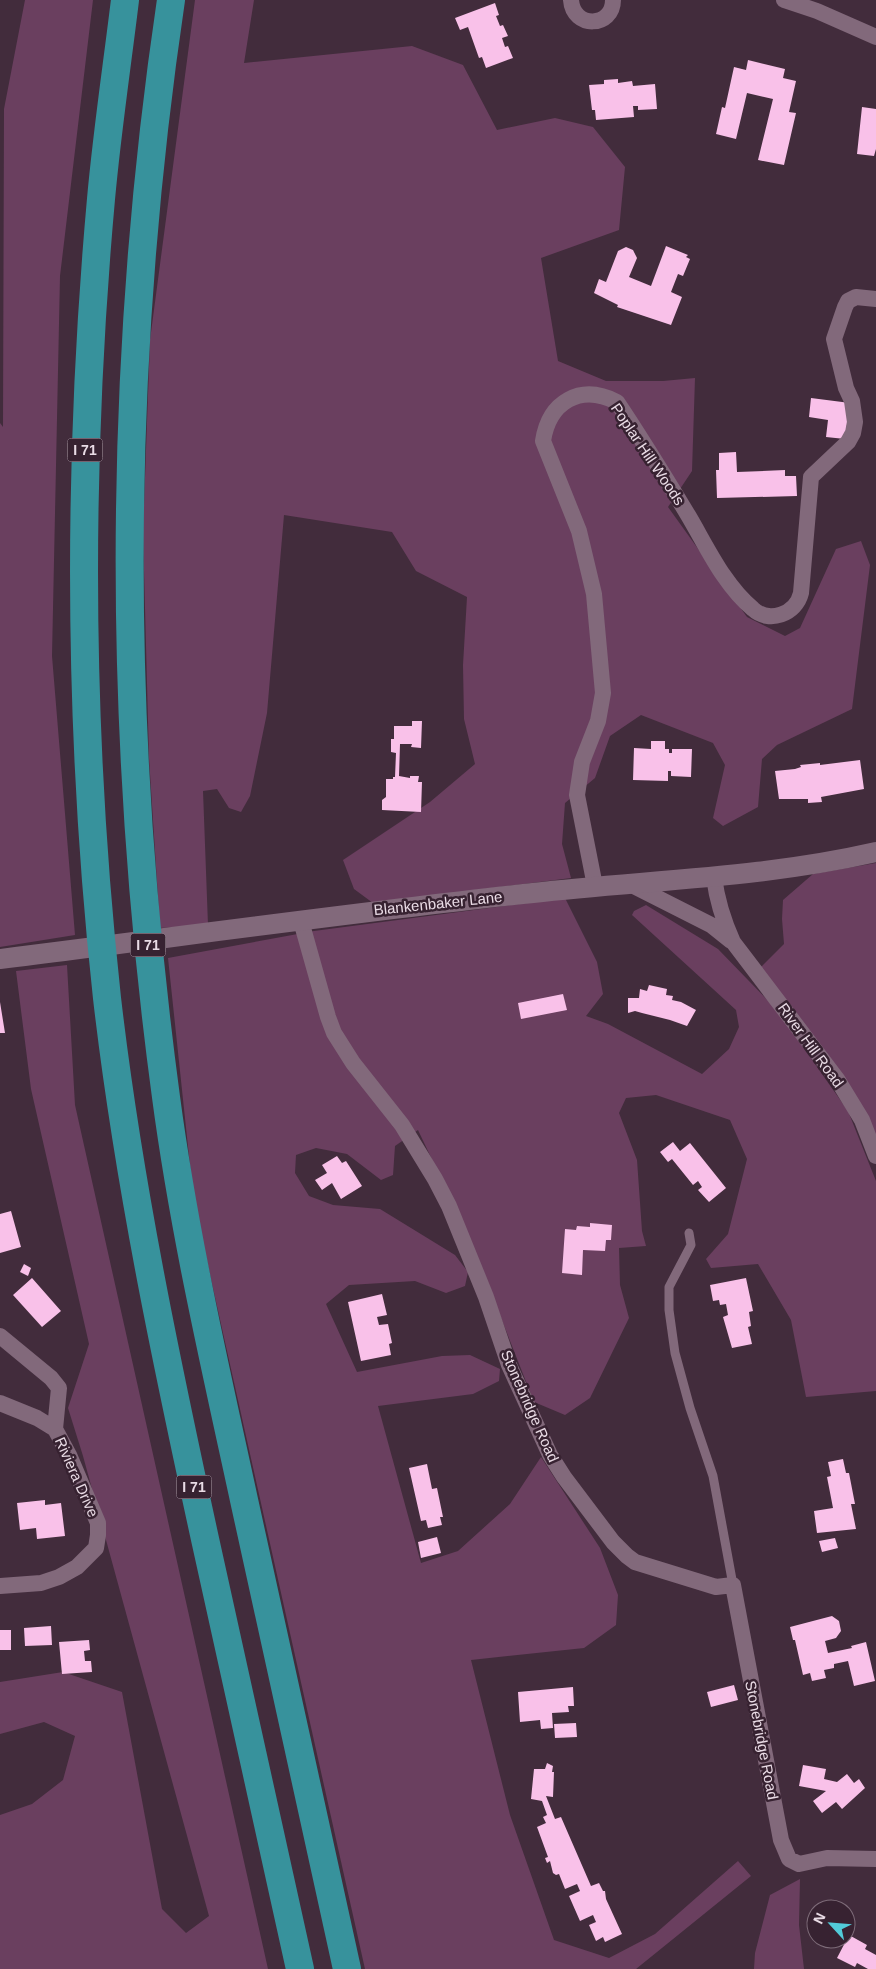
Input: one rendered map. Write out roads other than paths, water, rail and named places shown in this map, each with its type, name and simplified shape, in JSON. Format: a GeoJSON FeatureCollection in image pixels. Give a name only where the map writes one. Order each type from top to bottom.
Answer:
{"type":"FeatureCollection","features":[{"type":"Feature","properties":{"kind":"highway","name":"I 71"},"geometry":{"type":"LineString","coordinates":[[125,0],[108,120],[101,192],[93,293],[85,444],[84,649],[88,772],[98,902],[108,1001],[132,1175],[150,1281],[300,1969]]}},
{"type":"Feature","properties":{"kind":"highway","name":"I 71"},"geometry":{"type":"LineString","coordinates":[[171,0],[148,182],[139,288],[131,427],[130,644],[135,788],[143,886],[166,1100],[205,1322],[347,1969]]}},
{"type":"Feature","properties":{"kind":"street"},"geometry":{"type":"LineString","coordinates":[[571,0],[574,12],[579,18],[593,22],[606,17],[611,11],[613,0]]}},
{"type":"Feature","properties":{"kind":"street"},"geometry":{"type":"LineString","coordinates":[[784,0],[817,11],[876,37]]}},
{"type":"Feature","properties":{"kind":"street","name":"Poplar Hill Woods"},"geometry":{"type":"LineString","coordinates":[[595,886],[577,795],[582,762],[598,722],[603,693],[594,594],[580,531],[543,441],[545,427],[550,415],[570,398],[582,395],[595,394],[617,402],[655,458],[726,578],[753,610],[764,615],[775,616],[786,613],[794,606],[801,593],[811,477],[848,442],[853,433],[855,422],[852,401],[846,388],[834,339],[844,307],[848,301],[856,297],[876,299]]}},
{"type":"Feature","properties":{"kind":"street","name":"Blankenbaker Lane"},"geometry":{"type":"LineString","coordinates":[[0,960],[301,921],[355,912],[595,886],[782,870],[876,852]]}},
{"type":"Feature","properties":{"kind":"street","name":"River Hill Road"},"geometry":{"type":"LineString","coordinates":[[714,877],[716,900],[721,917],[733,942],[837,1079],[862,1120],[876,1156]]}},
{"type":"Feature","properties":{"kind":"street","name":"River Hill Road"},"geometry":{"type":"LineString","coordinates":[[630,884],[711,925],[733,942]]}},
{"type":"Feature","properties":{"kind":"street","name":"Stonebridge Road"},"geometry":{"type":"LineString","coordinates":[[301,921],[334,1033],[353,1064],[402,1125],[436,1179],[486,1296],[509,1364],[522,1395],[550,1455],[564,1477],[613,1542],[631,1559],[643,1566],[716,1586],[734,1586],[781,1840],[789,1859],[799,1864],[826,1858],[876,1859]]}},
{"type":"Feature","properties":{"kind":"street","name":"Riviera Drive"},"geometry":{"type":"LineString","coordinates":[[0,1336],[51,1378],[59,1388],[55,1428],[69,1455],[98,1523],[96,1548],[77,1567],[60,1577],[41,1583],[0,1586]]}},
{"type":"Feature","properties":{"kind":"street"},"geometry":{"type":"LineString","coordinates":[[0,1403],[37,1418],[55,1428]]}},
{"type":"Feature","properties":{"kind":"lane"},"geometry":{"type":"LineString","coordinates":[[689,1233],[691,1245],[669,1287],[669,1310],[675,1353],[690,1408],[713,1476],[734,1586]]}}]}
